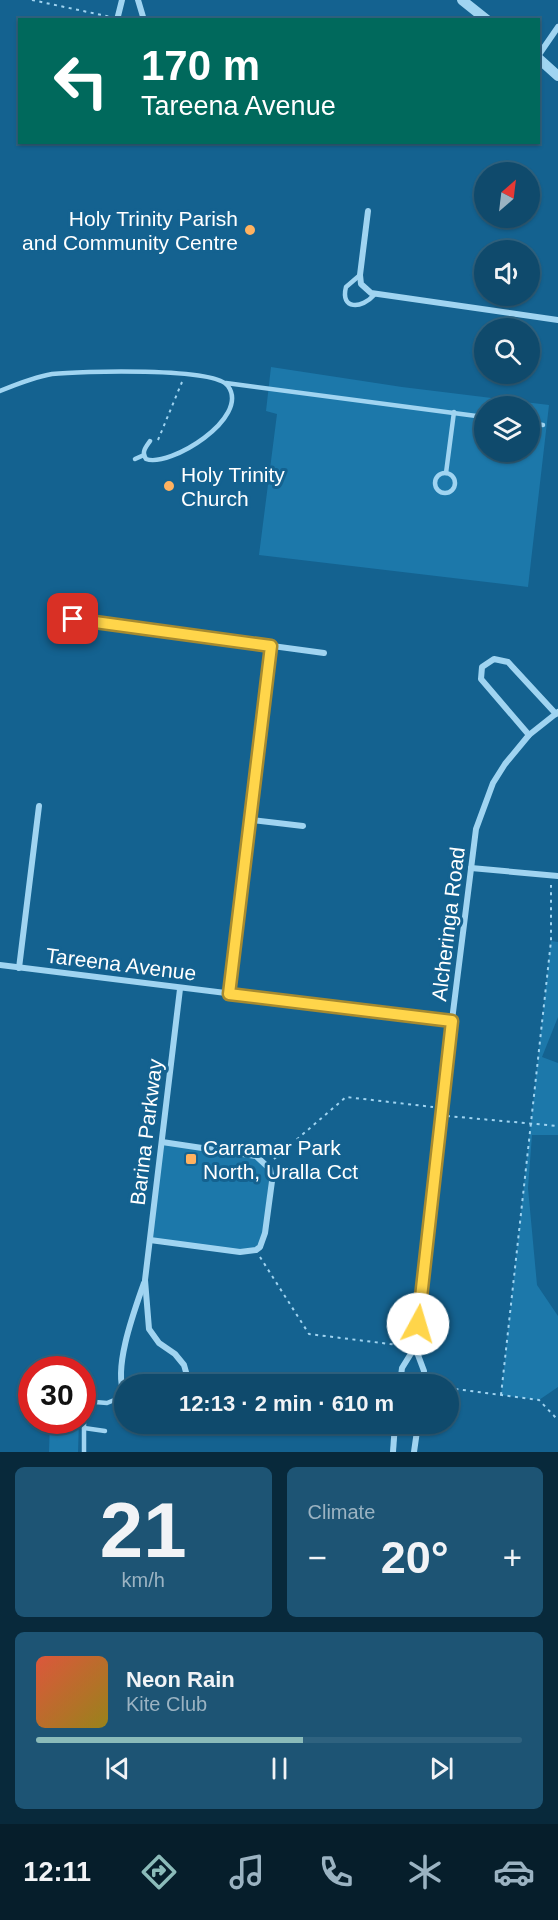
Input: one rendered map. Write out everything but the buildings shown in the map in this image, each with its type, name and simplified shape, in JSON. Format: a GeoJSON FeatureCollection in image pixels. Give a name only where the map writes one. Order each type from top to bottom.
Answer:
{"type":"FeatureCollection","features":[{"type":"Feature","properties":{"kind":"street"},"geometry":{"type":"LineString","coordinates":[[116,18],[122,0]]}},
{"type":"Feature","properties":{"kind":"street"},"geometry":{"type":"LineString","coordinates":[[138,0],[143,18]]}},
{"type":"Feature","properties":{"kind":"street"},"geometry":{"type":"LineString","coordinates":[[462,0],[484,18]]}},
{"type":"Feature","properties":{"kind":"street"},"geometry":{"type":"LineString","coordinates":[[540,54],[558,27]]}},
{"type":"Feature","properties":{"kind":"street"},"geometry":{"type":"LineString","coordinates":[[540,59],[558,76]]}},
{"type":"Feature","properties":{"kind":"street"},"geometry":{"type":"LineString","coordinates":[[368,211],[360,275],[364,288],[374,295],[558,320]]}},
{"type":"Feature","properties":{"kind":"street"},"geometry":{"type":"LineString","coordinates":[[73,619],[324,653]]}},
{"type":"Feature","properties":{"kind":"street"},"geometry":{"type":"LineString","coordinates":[[229,994],[271,646]]}},
{"type":"Feature","properties":{"kind":"street"},"geometry":{"type":"LineString","coordinates":[[529,735],[481,679],[482,668],[494,659],[508,662],[557,713]]}},
{"type":"Feature","properties":{"kind":"street","name":"Alcheringa Road"},"geometry":{"type":"LineString","coordinates":[[401,1374],[402,1368],[415,1347],[441,1112],[479,817],[493,783],[514,751],[529,735],[557,713]]}},
{"type":"Feature","properties":{"kind":"street"},"geometry":{"type":"LineString","coordinates":[[19,968],[39,806]]}},
{"type":"Feature","properties":{"kind":"street"},"geometry":{"type":"LineString","coordinates":[[251,820],[303,826]]}},
{"type":"Feature","properties":{"kind":"street"},"geometry":{"type":"LineString","coordinates":[[471,868],[555,876]]}},
{"type":"Feature","properties":{"kind":"street","name":"Tareena Avenue"},"geometry":{"type":"LineString","coordinates":[[0,965],[452,1021]]}},
{"type":"Feature","properties":{"kind":"street","name":"Barina Parkway"},"geometry":{"type":"LineString","coordinates":[[123,1374],[126,1341],[145,1280],[180,989]]}},
{"type":"Feature","properties":{"kind":"street"},"geometry":{"type":"LineString","coordinates":[[150,1240],[240,1252],[256,1250],[264,1237],[272,1181],[272,1174],[267,1165],[251,1155],[162,1142]]}},
{"type":"Feature","properties":{"kind":"street","name":"Barina Parkway"},"geometry":{"type":"LineString","coordinates":[[145,1280],[149,1329],[159,1343],[175,1354],[184,1365],[186,1374]]}},
{"type":"Feature","properties":{"kind":"street","name":"Alcheringa Road"},"geometry":{"type":"LineString","coordinates":[[415,1347],[424,1374]]}},
{"type":"Feature","properties":{"kind":"street"},"geometry":{"type":"LineString","coordinates":[[393,1452],[394,1434]]}},
{"type":"Feature","properties":{"kind":"street"},"geometry":{"type":"LineString","coordinates":[[414,1452],[417,1434]]}},
{"type":"Feature","properties":{"kind":"lane"},"geometry":{"type":"LineString","coordinates":[[360,275],[346,287],[345,296],[348,301],[361,305],[374,295]]}},
{"type":"Feature","properties":{"kind":"lane"},"geometry":{"type":"LineString","coordinates":[[0,391],[35,378],[64,373],[185,373],[218,378],[226,383],[474,415]]}},
{"type":"Feature","properties":{"kind":"lane"},"geometry":{"type":"LineString","coordinates":[[150,441],[144,450],[144,455],[148,460],[157,461],[191,446],[215,430],[232,407],[232,394],[226,383]]}},
{"type":"Feature","properties":{"kind":"lane"},"geometry":{"type":"LineString","coordinates":[[446,473],[454,412]]}},
{"type":"Feature","properties":{"kind":"lane"},"geometry":{"type":"LineString","coordinates":[[135,459],[144,455]]}},
{"type":"Feature","properties":{"kind":"lane"},"geometry":{"type":"LineString","coordinates":[[446,473],[452,476],[455,485],[452,490],[442,492],[437,489],[435,483],[437,477],[446,473]]}},
{"type":"Feature","properties":{"kind":"lane"},"geometry":{"type":"LineString","coordinates":[[96,1402],[107,1403],[114,1400]]}},
{"type":"Feature","properties":{"kind":"lane"},"geometry":{"type":"LineString","coordinates":[[96,1430],[105,1431]]}},
{"type":"Feature","properties":{"kind":"lane"},"geometry":{"type":"LineString","coordinates":[[84,1434],[84,1452]]}},
{"type":"Feature","properties":{"kind":"path"},"geometry":{"type":"LineString","coordinates":[[32,0],[112,18]]}},
{"type":"Feature","properties":{"kind":"path"},"geometry":{"type":"LineString","coordinates":[[158,441],[182,382]]}},
{"type":"Feature","properties":{"kind":"path"},"geometry":{"type":"LineString","coordinates":[[501,1395],[551,941],[555,876]]}},
{"type":"Feature","properties":{"kind":"path"},"geometry":{"type":"LineString","coordinates":[[267,1165],[346,1097],[441,1112],[558,1126]]}},
{"type":"Feature","properties":{"kind":"path"},"geometry":{"type":"LineString","coordinates":[[256,1250],[309,1334],[415,1347]]}},
{"type":"Feature","properties":{"kind":"path"},"geometry":{"type":"LineString","coordinates":[[459,1389],[539,1400],[558,1420]]}},
{"type":"Feature","properties":{"kind":"shaded area"},"geometry":{"type":"Polygon","coordinates":[[[271,367],[476,396],[474,462],[540,462],[540,404],[549,405],[528,587],[259,555],[277,414],[266,411],[271,367]]]}},
{"type":"Feature","properties":{"kind":"shaded area"},"geometry":{"type":"Polygon","coordinates":[[[551,941],[558,942],[558,1017],[542,1057],[558,1063],[558,1135],[532,1135],[528,1188],[537,1285],[558,1316],[558,1387],[539,1400],[501,1395],[551,941]]]}},
{"type":"Feature","properties":{"kind":"shaded area"},"geometry":{"type":"Polygon","coordinates":[[[162,1142],[251,1155],[270,1169],[263,1240],[251,1251],[150,1240],[162,1142]]]}},
{"type":"Feature","properties":{"kind":"shaded area"},"geometry":{"type":"Polygon","coordinates":[[[50,1434],[79,1434],[78,1452],[49,1452],[50,1434]]]}},
{"type":"Feature","properties":{"kind":"place","name":"Holy Trinity Parish and Community Centre"},"geometry":{"type":"Point","coordinates":[250,230]}},
{"type":"Feature","properties":{"kind":"place","name":"Holy Trinity Church"},"geometry":{"type":"Point","coordinates":[169,486]}},
{"type":"Feature","properties":{"kind":"place","name":"Carramar Park North, Uralla Cct"},"geometry":{"type":"Point","coordinates":[191,1159]}},
{"type":"Feature","properties":{"kind":"route"},"geometry":{"type":"LineString","coordinates":[[73,619],[271,646],[229,994],[452,1021],[418,1324]]}}]}
